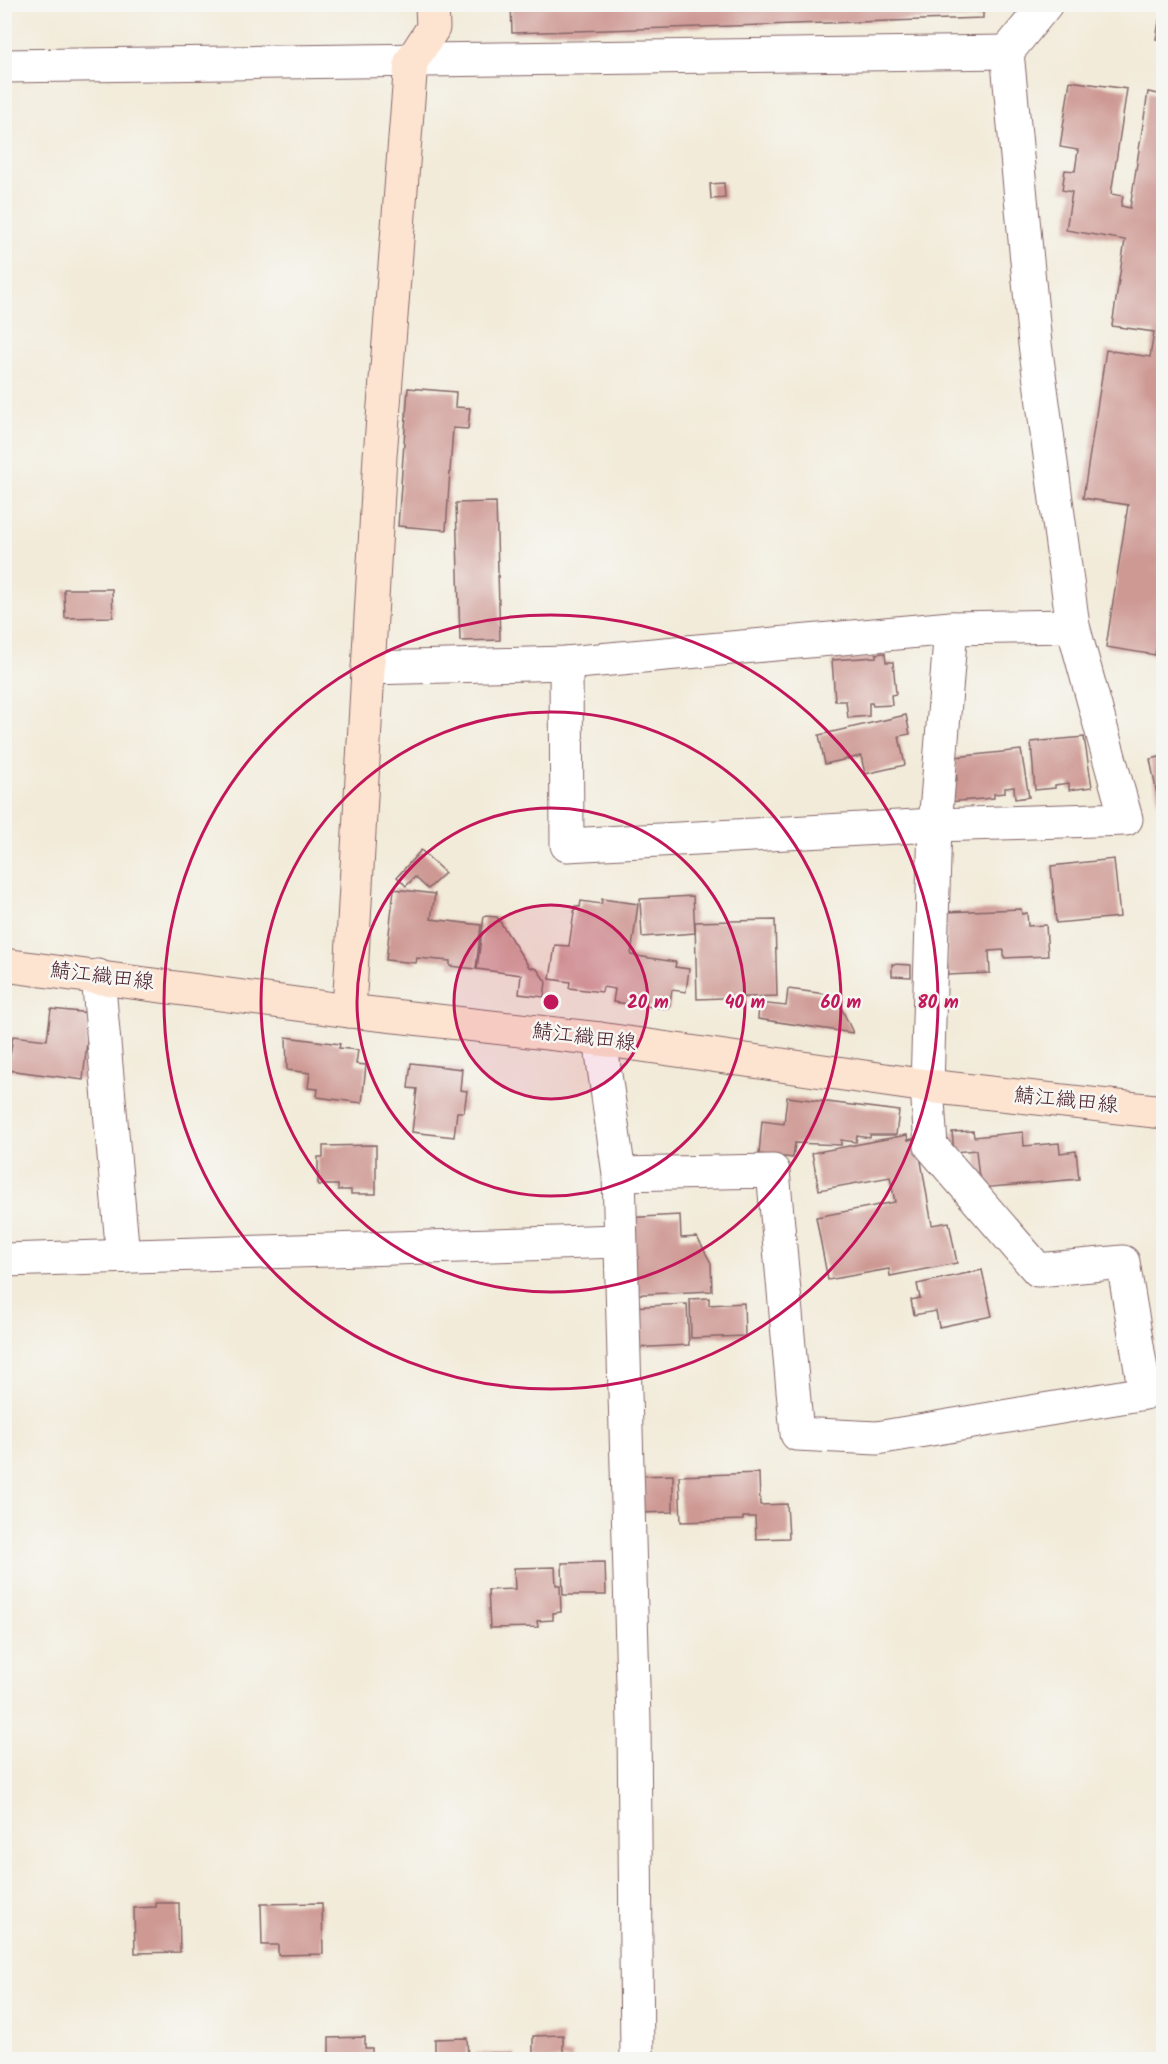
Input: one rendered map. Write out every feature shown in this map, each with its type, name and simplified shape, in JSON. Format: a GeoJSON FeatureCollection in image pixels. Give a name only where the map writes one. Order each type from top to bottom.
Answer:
{"type":"FeatureCollection","features":[{"type":"Feature","properties":{"kind":"main road"},"geometry":{"type":"LineString","coordinates":[[349,1011],[380,456],[411,62],[433,28],[432,4]]}},
{"type":"Feature","properties":{"kind":"main road","name":"鯖江織田線"},"geometry":{"type":"LineString","coordinates":[[4,965],[349,1011],[600,1039],[927,1086],[1164,1112]]}},
{"type":"Feature","properties":{"kind":"street"},"geometry":{"type":"LineString","coordinates":[[566,663],[567,845],[935,825],[1126,819],[1072,626],[1035,344],[1007,52],[1046,4]]}},
{"type":"Feature","properties":{"kind":"street"},"geometry":{"type":"LineString","coordinates":[[4,66],[1007,52]]}},
{"type":"Feature","properties":{"kind":"street"},"geometry":{"type":"LineString","coordinates":[[368,668],[566,663],[951,628],[1072,626]]}},
{"type":"Feature","properties":{"kind":"street"},"geometry":{"type":"LineString","coordinates":[[619,1174],[773,1171],[796,1434],[877,1438],[1144,1393],[1123,1262],[1038,1270],[932,1146],[927,1086],[935,825],[951,628]]}},
{"type":"Feature","properties":{"kind":"street"},"geometry":{"type":"LineString","coordinates":[[98,976],[123,1256]]}},
{"type":"Feature","properties":{"kind":"street"},"geometry":{"type":"LineString","coordinates":[[600,1039],[619,1174],[619,1241],[634,1722],[637,2060]]}},
{"type":"Feature","properties":{"kind":"street"},"geometry":{"type":"LineString","coordinates":[[4,1260],[619,1241]]}},
{"type":"Feature","properties":{"kind":"building"},"geometry":{"type":"Polygon","coordinates":[[[511,4],[983,4],[983,18],[512,33],[511,4]]]}},
{"type":"Feature","properties":{"kind":"building"},"geometry":{"type":"Polygon","coordinates":[[[1162,4],[1164,4],[1164,40],[1156,39],[1162,4]]]}},
{"type":"Feature","properties":{"kind":"building"},"geometry":{"type":"Polygon","coordinates":[[[1070,81],[1127,89],[1111,194],[1123,196],[1121,206],[1130,208],[1148,92],[1164,95],[1164,604],[1155,655],[1106,647],[1128,505],[1083,498],[1106,350],[1150,357],[1154,332],[1112,326],[1125,240],[1066,230],[1072,192],[1062,190],[1065,170],[1075,171],[1078,150],[1060,147],[1070,81]]]}},
{"type":"Feature","properties":{"kind":"building"},"geometry":{"type":"Polygon","coordinates":[[[4,108],[8,108],[8,134],[4,134],[4,108]]]}},
{"type":"Feature","properties":{"kind":"building"},"geometry":{"type":"Polygon","coordinates":[[[724,183],[725,198],[711,199],[710,184],[724,183]]]}},
{"type":"Feature","properties":{"kind":"building"},"geometry":{"type":"Polygon","coordinates":[[[408,388],[456,392],[455,407],[470,408],[468,429],[453,428],[446,530],[398,526],[408,388]]]}},
{"type":"Feature","properties":{"kind":"building"},"geometry":{"type":"Polygon","coordinates":[[[496,502],[500,640],[460,641],[456,503],[496,502]]]}},
{"type":"Feature","properties":{"kind":"building"},"geometry":{"type":"Polygon","coordinates":[[[64,589],[112,589],[113,617],[65,618],[64,589]]]}},
{"type":"Feature","properties":{"kind":"building"},"geometry":{"type":"Polygon","coordinates":[[[885,653],[886,662],[893,662],[896,694],[891,695],[892,705],[873,706],[869,703],[869,716],[848,718],[846,701],[835,701],[832,660],[876,657],[876,654],[885,653]]]}},
{"type":"Feature","properties":{"kind":"building"},"geometry":{"type":"Polygon","coordinates":[[[906,715],[910,734],[899,736],[905,765],[865,774],[861,756],[825,764],[819,735],[906,715]]]}},
{"type":"Feature","properties":{"kind":"building"},"geometry":{"type":"Polygon","coordinates":[[[1084,737],[1092,787],[1069,790],[1069,783],[1055,785],[1055,788],[1035,790],[1031,742],[1084,737]]]}},
{"type":"Feature","properties":{"kind":"building"},"geometry":{"type":"Polygon","coordinates":[[[1021,750],[1029,797],[1015,799],[1014,787],[1005,788],[1005,793],[994,794],[994,798],[948,802],[945,781],[957,780],[955,757],[1021,750]]]}},
{"type":"Feature","properties":{"kind":"building"},"geometry":{"type":"Polygon","coordinates":[[[1164,756],[1164,820],[1162,820],[1150,759],[1164,756]]]}},
{"type":"Feature","properties":{"kind":"building"},"geometry":{"type":"Polygon","coordinates":[[[421,850],[445,873],[428,889],[415,877],[406,886],[397,877],[421,850]]]}},
{"type":"Feature","properties":{"kind":"building"},"geometry":{"type":"Polygon","coordinates":[[[1114,859],[1120,917],[1056,923],[1051,866],[1114,859]]]}},
{"type":"Feature","properties":{"kind":"building"},"geometry":{"type":"Polygon","coordinates":[[[394,889],[435,894],[431,919],[481,925],[476,969],[450,966],[450,961],[417,958],[416,963],[386,960],[394,889]]]}},
{"type":"Feature","properties":{"kind":"building"},"geometry":{"type":"Polygon","coordinates":[[[693,896],[695,933],[642,937],[640,899],[693,896]]]}},
{"type":"Feature","properties":{"kind":"building"},"geometry":{"type":"Polygon","coordinates":[[[602,899],[638,904],[631,955],[676,962],[675,967],[689,969],[686,992],[672,990],[669,1009],[613,1002],[615,989],[603,987],[602,992],[569,988],[570,982],[550,979],[555,945],[569,946],[575,906],[580,907],[581,901],[601,904],[602,899]]]}},
{"type":"Feature","properties":{"kind":"building"},"geometry":{"type":"Polygon","coordinates":[[[1021,909],[1022,914],[1027,913],[1028,926],[1046,925],[1048,956],[1004,958],[1004,950],[989,951],[990,973],[948,975],[945,912],[1021,909]]]}},
{"type":"Feature","properties":{"kind":"building"},"geometry":{"type":"Polygon","coordinates":[[[484,916],[497,917],[529,967],[537,969],[546,982],[544,997],[519,994],[521,975],[477,969],[484,916]]]}},
{"type":"Feature","properties":{"kind":"building"},"geometry":{"type":"Polygon","coordinates":[[[775,920],[777,996],[697,999],[695,922],[775,920]]]}},
{"type":"Feature","properties":{"kind":"building"},"geometry":{"type":"Polygon","coordinates":[[[892,964],[911,965],[911,977],[892,976],[892,964]]]}},
{"type":"Feature","properties":{"kind":"building"},"geometry":{"type":"Polygon","coordinates":[[[788,989],[833,995],[832,1006],[841,1007],[853,1033],[758,1019],[759,1003],[786,1006],[788,989]]]}},
{"type":"Feature","properties":{"kind":"building"},"geometry":{"type":"Polygon","coordinates":[[[51,1009],[90,1013],[83,1080],[8,1070],[13,1036],[47,1040],[51,1009]]]}},
{"type":"Feature","properties":{"kind":"building"},"geometry":{"type":"Polygon","coordinates":[[[286,1037],[340,1044],[339,1048],[358,1050],[356,1064],[366,1065],[362,1103],[317,1097],[318,1089],[308,1088],[310,1073],[287,1070],[286,1037]]]}},
{"type":"Feature","properties":{"kind":"building"},"geometry":{"type":"Polygon","coordinates":[[[411,1063],[462,1069],[460,1090],[467,1091],[464,1112],[457,1112],[454,1137],[412,1132],[417,1089],[408,1088],[411,1063]]]}},
{"type":"Feature","properties":{"kind":"building"},"geometry":{"type":"Polygon","coordinates":[[[787,1097],[899,1111],[896,1135],[870,1135],[870,1138],[857,1136],[856,1142],[841,1140],[841,1145],[795,1143],[793,1158],[759,1154],[762,1121],[784,1124],[787,1097]]]}},
{"type":"Feature","properties":{"kind":"building"},"geometry":{"type":"Polygon","coordinates":[[[973,1131],[974,1137],[1023,1132],[1024,1146],[1059,1143],[1060,1153],[1076,1151],[1079,1179],[980,1188],[976,1150],[954,1152],[952,1132],[973,1131]]]}},
{"type":"Feature","properties":{"kind":"building"},"geometry":{"type":"Polygon","coordinates":[[[907,1135],[908,1140],[917,1138],[932,1225],[949,1222],[957,1263],[890,1276],[889,1269],[828,1280],[816,1217],[895,1202],[890,1177],[819,1190],[812,1153],[907,1135]]]}},
{"type":"Feature","properties":{"kind":"building"},"geometry":{"type":"Polygon","coordinates":[[[376,1145],[376,1194],[351,1194],[351,1190],[338,1190],[338,1185],[318,1185],[318,1157],[323,1157],[323,1146],[376,1145]]]}},
{"type":"Feature","properties":{"kind":"building"},"geometry":{"type":"Polygon","coordinates":[[[680,1215],[681,1238],[697,1237],[711,1263],[712,1291],[625,1295],[622,1218],[680,1215]]]}},
{"type":"Feature","properties":{"kind":"building"},"geometry":{"type":"Polygon","coordinates":[[[982,1270],[992,1316],[939,1327],[936,1311],[914,1315],[911,1300],[920,1298],[917,1284],[982,1270]]]}},
{"type":"Feature","properties":{"kind":"building"},"geometry":{"type":"Polygon","coordinates":[[[709,1298],[709,1305],[744,1303],[745,1336],[691,1338],[690,1299],[709,1298]]]}},
{"type":"Feature","properties":{"kind":"building"},"geometry":{"type":"Polygon","coordinates":[[[687,1304],[689,1345],[631,1348],[629,1307],[687,1304]]]}},
{"type":"Feature","properties":{"kind":"building"},"geometry":{"type":"Polygon","coordinates":[[[759,1473],[760,1505],[787,1504],[789,1538],[756,1539],[755,1517],[743,1517],[743,1520],[681,1522],[679,1476],[759,1473]]]}},
{"type":"Feature","properties":{"kind":"building"},"geometry":{"type":"Polygon","coordinates":[[[673,1475],[673,1512],[639,1513],[638,1476],[673,1475]]]}},
{"type":"Feature","properties":{"kind":"building"},"geometry":{"type":"Polygon","coordinates":[[[605,1562],[606,1595],[563,1595],[562,1563],[605,1562]]]}},
{"type":"Feature","properties":{"kind":"building"},"geometry":{"type":"Polygon","coordinates":[[[555,1567],[556,1585],[560,1585],[561,1612],[553,1613],[553,1620],[537,1621],[538,1627],[490,1628],[488,1590],[515,1589],[514,1568],[555,1567]]]}},
{"type":"Feature","properties":{"kind":"building"},"geometry":{"type":"Polygon","coordinates":[[[156,1903],[179,1903],[180,1952],[135,1953],[134,1908],[156,1907],[156,1903]]]}},
{"type":"Feature","properties":{"kind":"building"},"geometry":{"type":"Polygon","coordinates":[[[322,1903],[323,1954],[278,1955],[278,1945],[262,1945],[261,1904],[322,1903]]]}},
{"type":"Feature","properties":{"kind":"building"},"geometry":{"type":"Polygon","coordinates":[[[563,2035],[563,2054],[572,2054],[572,2060],[533,2060],[533,2036],[563,2035]]]}},
{"type":"Feature","properties":{"kind":"building"},"geometry":{"type":"Polygon","coordinates":[[[365,2037],[365,2048],[372,2048],[372,2060],[329,2060],[329,2038],[365,2037]]]}},
{"type":"Feature","properties":{"kind":"building"},"geometry":{"type":"Polygon","coordinates":[[[467,2038],[468,2060],[435,2060],[435,2039],[467,2038]]]}},
{"type":"Feature","properties":{"kind":"building"},"geometry":{"type":"Polygon","coordinates":[[[476,2053],[515,2053],[515,2060],[476,2060],[476,2053]]]}}]}
